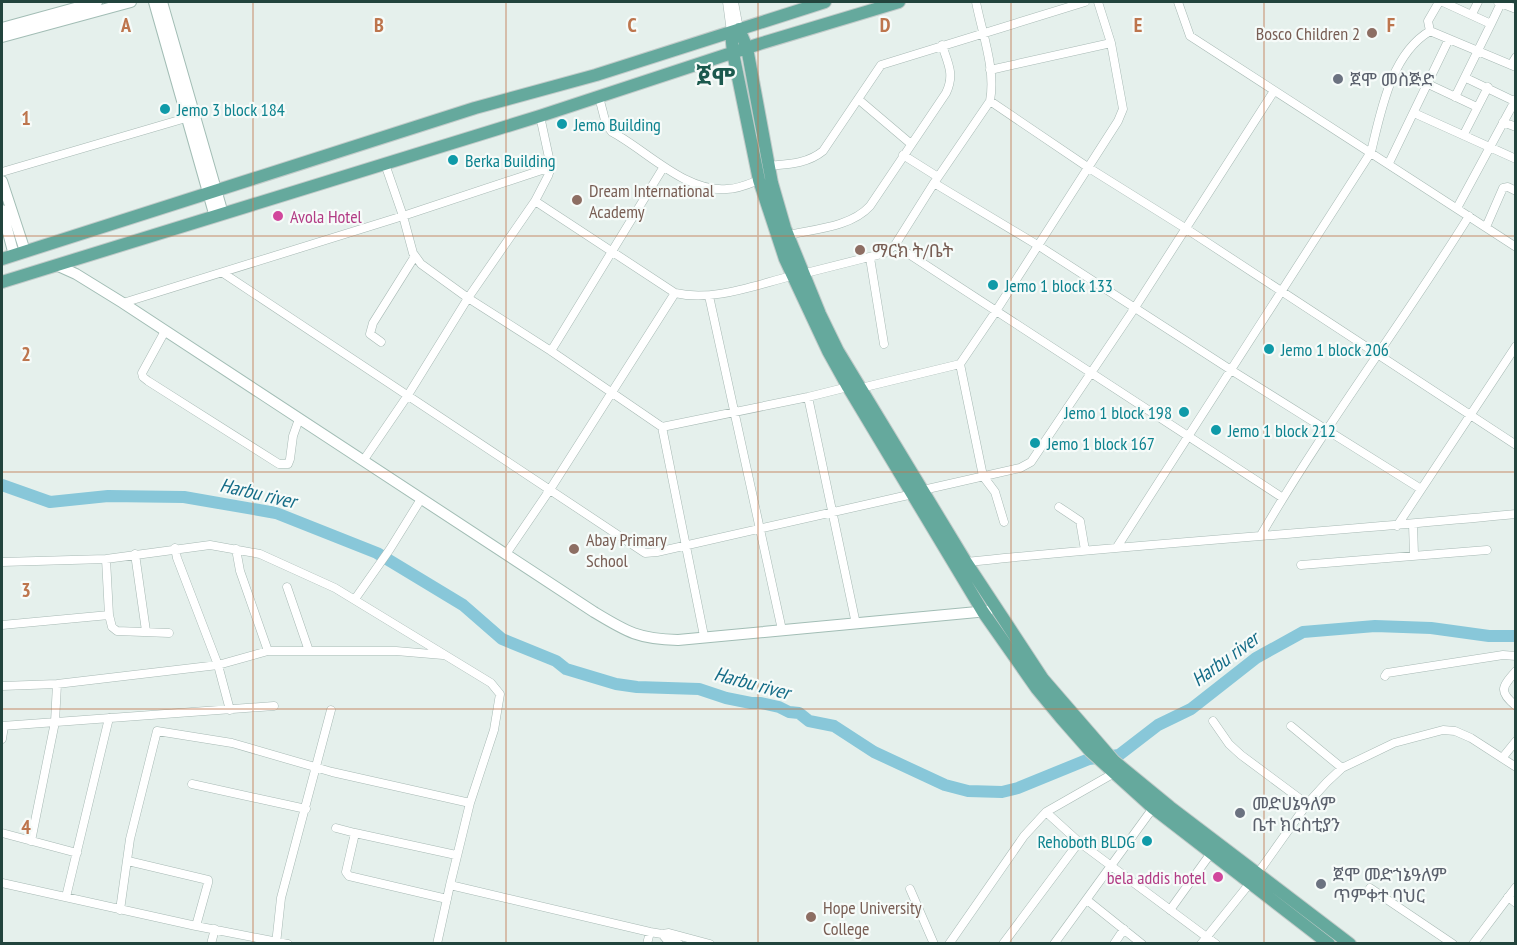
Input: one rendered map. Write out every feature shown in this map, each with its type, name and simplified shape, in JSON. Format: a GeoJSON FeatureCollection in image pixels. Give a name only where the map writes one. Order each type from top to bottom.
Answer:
{"type":"FeatureCollection","features":[{"type":"Feature","properties":{"kind":"main road"},"geometry":{"type":"LineString","coordinates":[[2,259],[475,108],[596,75],[825,2]]}},
{"type":"Feature","properties":{"kind":"main road"},"geometry":{"type":"LineString","coordinates":[[2,282],[540,116],[771,40],[899,2]]}},
{"type":"Feature","properties":{"kind":"main road"},"geometry":{"type":"LineString","coordinates":[[735,31],[747,48],[768,166],[797,275],[861,388],[872,416]]}},
{"type":"Feature","properties":{"kind":"main road"},"geometry":{"type":"LineString","coordinates":[[735,31],[733,53],[759,180],[828,351],[848,387],[872,416],[918,492],[983,612],[1036,690],[1098,753],[1350,944]]}},
{"type":"Feature","properties":{"kind":"main road"},"geometry":{"type":"LineString","coordinates":[[751,70],[758,51],[771,40]]}},
{"type":"Feature","properties":{"kind":"main road"},"geometry":{"type":"LineString","coordinates":[[711,60],[736,68]]}},
{"type":"Feature","properties":{"kind":"main road"},"geometry":{"type":"LineString","coordinates":[[918,492],[1043,679],[1098,753]]}},
{"type":"Feature","properties":{"kind":"main road"},"geometry":{"type":"LineString","coordinates":[[1116,767],[1153,808],[1329,944]]}},
{"type":"Feature","properties":{"kind":"street"},"geometry":{"type":"LineString","coordinates":[[2,37],[79,11],[97,2]]}},
{"type":"Feature","properties":{"kind":"street"},"geometry":{"type":"LineString","coordinates":[[2,28],[132,2]]}},
{"type":"Feature","properties":{"kind":"street"},"geometry":{"type":"LineString","coordinates":[[154,2],[186,117],[219,215]]}},
{"type":"Feature","properties":{"kind":"street"},"geometry":{"type":"LineString","coordinates":[[162,2],[212,193]]}},
{"type":"Feature","properties":{"kind":"street"},"geometry":{"type":"LineString","coordinates":[[727,2],[735,31]]}},
{"type":"Feature","properties":{"kind":"street"},"geometry":{"type":"LineString","coordinates":[[734,2],[735,31]]}},
{"type":"Feature","properties":{"kind":"street"},"geometry":{"type":"LineString","coordinates":[[535,201],[675,293],[690,296],[709,296],[885,253],[895,245],[990,101],[992,87],[990,69],[976,2]]}},
{"type":"Feature","properties":{"kind":"street"},"geometry":{"type":"LineString","coordinates":[[768,166],[804,161],[815,157],[829,143],[881,65],[1085,2]]}},
{"type":"Feature","properties":{"kind":"street"},"geometry":{"type":"LineString","coordinates":[[861,388],[960,364],[1118,122],[1124,109],[1111,43],[1098,2]]}},
{"type":"Feature","properties":{"kind":"street"},"geometry":{"type":"LineString","coordinates":[[1178,2],[1190,36],[1389,163],[1515,247]]}},
{"type":"Feature","properties":{"kind":"street"},"geometry":{"type":"LineString","coordinates":[[1430,31],[1428,21],[1441,2],[1491,24]]}},
{"type":"Feature","properties":{"kind":"street"},"geometry":{"type":"LineString","coordinates":[[1472,14],[1479,2]]}},
{"type":"Feature","properties":{"kind":"street"},"geometry":{"type":"LineString","coordinates":[[1455,98],[1500,2],[1515,9]]}},
{"type":"Feature","properties":{"kind":"street"},"geometry":{"type":"LineString","coordinates":[[1430,31],[1513,66],[1515,57]]}},
{"type":"Feature","properties":{"kind":"street"},"geometry":{"type":"LineString","coordinates":[[1117,547],[1371,152],[1388,89],[1408,48],[1430,31]]}},
{"type":"Feature","properties":{"kind":"street"},"geometry":{"type":"LineString","coordinates":[[1389,163],[1449,39]]}},
{"type":"Feature","properties":{"kind":"street"},"geometry":{"type":"LineString","coordinates":[[990,69],[1111,43]]}},
{"type":"Feature","properties":{"kind":"street"},"geometry":{"type":"LineString","coordinates":[[788,235],[831,226],[863,213],[870,206],[951,83],[952,76],[942,45]]}},
{"type":"Feature","properties":{"kind":"street"},"geometry":{"type":"LineString","coordinates":[[1457,208],[1515,100],[1466,78]]}},
{"type":"Feature","properties":{"kind":"street"},"geometry":{"type":"LineString","coordinates":[[1428,84],[1477,107]]}},
{"type":"Feature","properties":{"kind":"street"},"geometry":{"type":"LineString","coordinates":[[1464,134],[1488,87]]}},
{"type":"Feature","properties":{"kind":"street"},"geometry":{"type":"LineString","coordinates":[[223,273],[551,488],[645,553],[657,552],[1020,468],[1031,462],[1134,309],[1274,91]]}},
{"type":"Feature","properties":{"kind":"street"},"geometry":{"type":"LineString","coordinates":[[599,97],[606,124],[612,132],[663,168],[683,179],[721,190],[759,180]]}},
{"type":"Feature","properties":{"kind":"street"},"geometry":{"type":"LineString","coordinates":[[858,99],[911,144]]}},
{"type":"Feature","properties":{"kind":"street"},"geometry":{"type":"LineString","coordinates":[[990,101],[1515,445]]}},
{"type":"Feature","properties":{"kind":"street"},"geometry":{"type":"LineString","coordinates":[[1414,113],[1515,159]]}},
{"type":"Feature","properties":{"kind":"street"},"geometry":{"type":"LineString","coordinates":[[363,461],[408,395],[468,298],[535,201],[551,167],[540,116]]}},
{"type":"Feature","properties":{"kind":"street"},"geometry":{"type":"LineString","coordinates":[[2,172],[186,117]]}},
{"type":"Feature","properties":{"kind":"street"},"geometry":{"type":"LineString","coordinates":[[1503,122],[1515,127]]}},
{"type":"Feature","properties":{"kind":"street"},"geometry":{"type":"LineString","coordinates":[[903,155],[936,180],[1134,309],[1421,489]]}},
{"type":"Feature","properties":{"kind":"street"},"geometry":{"type":"LineString","coordinates":[[385,164],[415,256],[421,264],[468,298],[551,351],[662,427],[704,636]]}},
{"type":"Feature","properties":{"kind":"street"},"geometry":{"type":"LineString","coordinates":[[123,303],[403,216],[551,167]]}},
{"type":"Feature","properties":{"kind":"street"},"geometry":{"type":"LineString","coordinates":[[551,351],[663,168]]}},
{"type":"Feature","properties":{"kind":"street"},"geometry":{"type":"LineString","coordinates":[[2,181],[20,253]]}},
{"type":"Feature","properties":{"kind":"street"},"geometry":{"type":"LineString","coordinates":[[1486,227],[1503,188],[1508,187],[1515,191]]}},
{"type":"Feature","properties":{"kind":"street"},"geometry":{"type":"LineString","coordinates":[[2,210],[20,253]]}},
{"type":"Feature","properties":{"kind":"street"},"geometry":{"type":"LineString","coordinates":[[1262,535],[1327,430],[1424,288],[1469,216]]}},
{"type":"Feature","properties":{"kind":"street"},"geometry":{"type":"LineString","coordinates":[[895,245],[1283,498]]}},
{"type":"Feature","properties":{"kind":"street"},"geometry":{"type":"LineString","coordinates":[[381,342],[370,334],[373,323],[415,256]]}},
{"type":"Feature","properties":{"kind":"street"},"geometry":{"type":"LineString","coordinates":[[870,258],[884,344]]}},
{"type":"Feature","properties":{"kind":"street"},"geometry":{"type":"LineString","coordinates":[[72,260],[76,274]]}},
{"type":"Feature","properties":{"kind":"street"},"geometry":{"type":"LineString","coordinates":[[56,265],[76,274],[123,303],[594,612],[630,633],[663,639],[856,624],[983,612],[997,608]]}},
{"type":"Feature","properties":{"kind":"street"},"geometry":{"type":"LineString","coordinates":[[506,554],[551,488],[675,293]]}},
{"type":"Feature","properties":{"kind":"street"},"geometry":{"type":"LineString","coordinates":[[709,296],[783,630]]}},
{"type":"Feature","properties":{"kind":"street"},"geometry":{"type":"LineString","coordinates":[[165,331],[142,373],[148,381],[279,464],[288,464],[292,436],[299,419]]}},
{"type":"Feature","properties":{"kind":"street"},"geometry":{"type":"LineString","coordinates":[[1397,526],[1515,346]]}},
{"type":"Feature","properties":{"kind":"street"},"geometry":{"type":"LineString","coordinates":[[960,364],[983,476],[996,492],[1004,522]]}},
{"type":"Feature","properties":{"kind":"street"},"geometry":{"type":"LineString","coordinates":[[662,427],[848,387]]}},
{"type":"Feature","properties":{"kind":"street"},"geometry":{"type":"LineString","coordinates":[[808,397],[856,624]]}},
{"type":"Feature","properties":{"kind":"street"},"geometry":{"type":"LineString","coordinates":[[355,599],[421,499]]}},
{"type":"Feature","properties":{"kind":"street"},"geometry":{"type":"LineString","coordinates":[[1059,507],[1076,516],[1080,521],[1085,550]]}},
{"type":"Feature","properties":{"kind":"street"},"geometry":{"type":"LineString","coordinates":[[966,562],[1515,514]]}},
{"type":"Feature","properties":{"kind":"street"},"geometry":{"type":"LineString","coordinates":[[1413,524],[1413,555]]}},
{"type":"Feature","properties":{"kind":"street"},"geometry":{"type":"LineString","coordinates":[[2,562],[106,559],[210,545],[260,554],[355,599],[491,683],[500,694],[494,730],[456,855],[437,944]]}},
{"type":"Feature","properties":{"kind":"street"},"geometry":{"type":"LineString","coordinates":[[175,548],[218,664],[230,710]]}},
{"type":"Feature","properties":{"kind":"street"},"geometry":{"type":"LineString","coordinates":[[236,549],[240,571],[268,651]]}},
{"type":"Feature","properties":{"kind":"street"},"geometry":{"type":"LineString","coordinates":[[1301,565],[1486,550]]}},
{"type":"Feature","properties":{"kind":"street"},"geometry":{"type":"LineString","coordinates":[[135,554],[146,631]]}},
{"type":"Feature","properties":{"kind":"street"},"geometry":{"type":"LineString","coordinates":[[106,559],[112,627],[117,631],[169,633]]}},
{"type":"Feature","properties":{"kind":"street"},"geometry":{"type":"LineString","coordinates":[[287,587],[309,651]]}},
{"type":"Feature","properties":{"kind":"street"},"geometry":{"type":"LineString","coordinates":[[2,625],[110,615]]}},
{"type":"Feature","properties":{"kind":"street"},"geometry":{"type":"LineString","coordinates":[[2,686],[57,684],[218,664],[268,651],[396,651],[448,656]]}},
{"type":"Feature","properties":{"kind":"street"},"geometry":{"type":"LineString","coordinates":[[1385,676],[1503,655],[1515,656]]}},
{"type":"Feature","properties":{"kind":"street"},"geometry":{"type":"LineString","coordinates":[[1515,671],[1503,689],[1505,697],[1515,706]]}},
{"type":"Feature","properties":{"kind":"street"},"geometry":{"type":"LineString","coordinates":[[31,841],[55,722],[57,684]]}},
{"type":"Feature","properties":{"kind":"street"},"geometry":{"type":"LineString","coordinates":[[2,739],[3,726],[156,716],[274,705]]}},
{"type":"Feature","properties":{"kind":"street"},"geometry":{"type":"LineString","coordinates":[[276,942],[281,898],[331,710]]}},
{"type":"Feature","properties":{"kind":"street"},"geometry":{"type":"LineString","coordinates":[[120,910],[130,839],[157,731],[156,716]]}},
{"type":"Feature","properties":{"kind":"street"},"geometry":{"type":"LineString","coordinates":[[66,897],[108,718]]}},
{"type":"Feature","properties":{"kind":"street"},"geometry":{"type":"LineString","coordinates":[[1213,721],[1229,744],[1241,755],[1308,804]]}},
{"type":"Feature","properties":{"kind":"street"},"geometry":{"type":"LineString","coordinates":[[1291,726],[1342,768]]}},
{"type":"Feature","properties":{"kind":"street"},"geometry":{"type":"LineString","coordinates":[[1204,940],[1258,873],[1308,804],[1342,768],[1394,743],[1443,730],[1455,731],[1471,738],[1515,767]]}},
{"type":"Feature","properties":{"kind":"street"},"geometry":{"type":"LineString","coordinates":[[157,731],[232,743],[316,768],[470,803]]}},
{"type":"Feature","properties":{"kind":"street"},"geometry":{"type":"LineString","coordinates":[[1503,757],[1515,741]]}},
{"type":"Feature","properties":{"kind":"street"},"geometry":{"type":"LineString","coordinates":[[949,944],[1024,836],[1046,812],[1116,767]]}},
{"type":"Feature","properties":{"kind":"street"},"geometry":{"type":"LineString","coordinates":[[192,784],[306,809]]}},
{"type":"Feature","properties":{"kind":"street"},"geometry":{"type":"LineString","coordinates":[[1054,944],[1153,808]]}},
{"type":"Feature","properties":{"kind":"street"},"geometry":{"type":"LineString","coordinates":[[1046,812],[1079,842],[1170,910],[1204,940],[1216,944]]}},
{"type":"Feature","properties":{"kind":"street"},"geometry":{"type":"LineString","coordinates":[[336,828],[456,855]]}},
{"type":"Feature","properties":{"kind":"street"},"geometry":{"type":"LineString","coordinates":[[2,833],[77,853]]}},
{"type":"Feature","properties":{"kind":"street"},"geometry":{"type":"LineString","coordinates":[[355,833],[346,866],[349,876],[447,899]]}},
{"type":"Feature","properties":{"kind":"street"},"geometry":{"type":"LineString","coordinates":[[1003,944],[1079,842]]}},
{"type":"Feature","properties":{"kind":"street"},"geometry":{"type":"LineString","coordinates":[[1170,910],[1211,853]]}},
{"type":"Feature","properties":{"kind":"street"},"geometry":{"type":"LineString","coordinates":[[128,861],[208,880],[196,927]]}},
{"type":"Feature","properties":{"kind":"street"},"geometry":{"type":"LineString","coordinates":[[2,883],[196,927],[215,929],[245,939],[288,944]]}},
{"type":"Feature","properties":{"kind":"street"},"geometry":{"type":"LineString","coordinates":[[450,885],[710,944]]}},
{"type":"Feature","properties":{"kind":"street"},"geometry":{"type":"LineString","coordinates":[[1473,944],[1515,887]]}},
{"type":"Feature","properties":{"kind":"street"},"geometry":{"type":"LineString","coordinates":[[1370,888],[1453,944]]}},
{"type":"Feature","properties":{"kind":"street"},"geometry":{"type":"LineString","coordinates":[[910,890],[934,944]]}},
{"type":"Feature","properties":{"kind":"street"},"geometry":{"type":"LineString","coordinates":[[1508,897],[1515,903]]}},
{"type":"Feature","properties":{"kind":"street"},"geometry":{"type":"LineString","coordinates":[[1087,900],[1142,944]]}},
{"type":"Feature","properties":{"kind":"street"},"geometry":{"type":"LineString","coordinates":[[212,944],[215,929]]}},
{"type":"Feature","properties":{"kind":"street"},"geometry":{"type":"LineString","coordinates":[[1114,944],[1124,929]]}},
{"type":"Feature","properties":{"kind":"street"},"geometry":{"type":"LineString","coordinates":[[647,944],[650,932]]}},
{"type":"Feature","properties":{"kind":"street"},"geometry":{"type":"LineString","coordinates":[[663,934],[667,940],[679,944]]}},
{"type":"Feature","properties":{"kind":"waterway","name":"Harbu river"},"geometry":{"type":"LineString","coordinates":[[2,485],[50,502],[108,496],[184,497],[276,513],[377,553],[463,605],[502,639],[556,661],[566,669],[616,684],[699,689],[726,698],[761,703],[799,713],[809,721],[834,726],[874,752],[945,785],[968,791],[1002,792],[1018,788],[1089,759],[1119,755],[1158,725],[1191,709],[1256,658],[1303,632],[1375,626],[1431,628],[1489,636],[1516,636]]}},
{"type":"Feature","properties":{"kind":"place","name":"Bosco Children 2"},"geometry":{"type":"Point","coordinates":[1372,33]}},
{"type":"Feature","properties":{"kind":"place","name":"ጀሞ መስጅድ"},"geometry":{"type":"Point","coordinates":[1338,79]}},
{"type":"Feature","properties":{"kind":"place","name":"Jemo 3 block 184"},"geometry":{"type":"Point","coordinates":[165,109]}},
{"type":"Feature","properties":{"kind":"place","name":"Jemo Building"},"geometry":{"type":"Point","coordinates":[562,124]}},
{"type":"Feature","properties":{"kind":"place","name":"Berka Building"},"geometry":{"type":"Point","coordinates":[453,160]}},
{"type":"Feature","properties":{"kind":"place","name":"Dream International Academy"},"geometry":{"type":"Point","coordinates":[577,200]}},
{"type":"Feature","properties":{"kind":"place","name":"Avola Hotel"},"geometry":{"type":"Point","coordinates":[278,216]}},
{"type":"Feature","properties":{"kind":"place","name":"ማርክ ት/ቤት"},"geometry":{"type":"Point","coordinates":[860,250]}},
{"type":"Feature","properties":{"kind":"place","name":"Jemo 1 block 133"},"geometry":{"type":"Point","coordinates":[993,285]}},
{"type":"Feature","properties":{"kind":"place","name":"Jemo 1 block 206"},"geometry":{"type":"Point","coordinates":[1269,349]}},
{"type":"Feature","properties":{"kind":"place","name":"Jemo 1 block 198"},"geometry":{"type":"Point","coordinates":[1184,412]}},
{"type":"Feature","properties":{"kind":"place","name":"Jemo 1 block 212"},"geometry":{"type":"Point","coordinates":[1216,430]}},
{"type":"Feature","properties":{"kind":"place","name":"Jemo 1 block 167"},"geometry":{"type":"Point","coordinates":[1035,443]}},
{"type":"Feature","properties":{"kind":"place","name":"Abay Primary School"},"geometry":{"type":"Point","coordinates":[574,549]}},
{"type":"Feature","properties":{"kind":"place","name":"መድሀኔዓለም ቤተ ክርስቲያን"},"geometry":{"type":"Point","coordinates":[1240,813]}},
{"type":"Feature","properties":{"kind":"place","name":"Rehoboth BLDG"},"geometry":{"type":"Point","coordinates":[1147,841]}},
{"type":"Feature","properties":{"kind":"place","name":"bela addis hotel"},"geometry":{"type":"Point","coordinates":[1218,877]}},
{"type":"Feature","properties":{"kind":"place","name":"ጀሞ መድኀኔዓለም ጥምቀተ ባህር"},"geometry":{"type":"Point","coordinates":[1321,884]}},
{"type":"Feature","properties":{"kind":"place","name":"Hope University College"},"geometry":{"type":"Point","coordinates":[811,917]}},
{"type":"Feature","properties":{"kind":"district","name":"ጀሞ"},"geometry":{"type":"Point","coordinates":[716,76]}}]}
